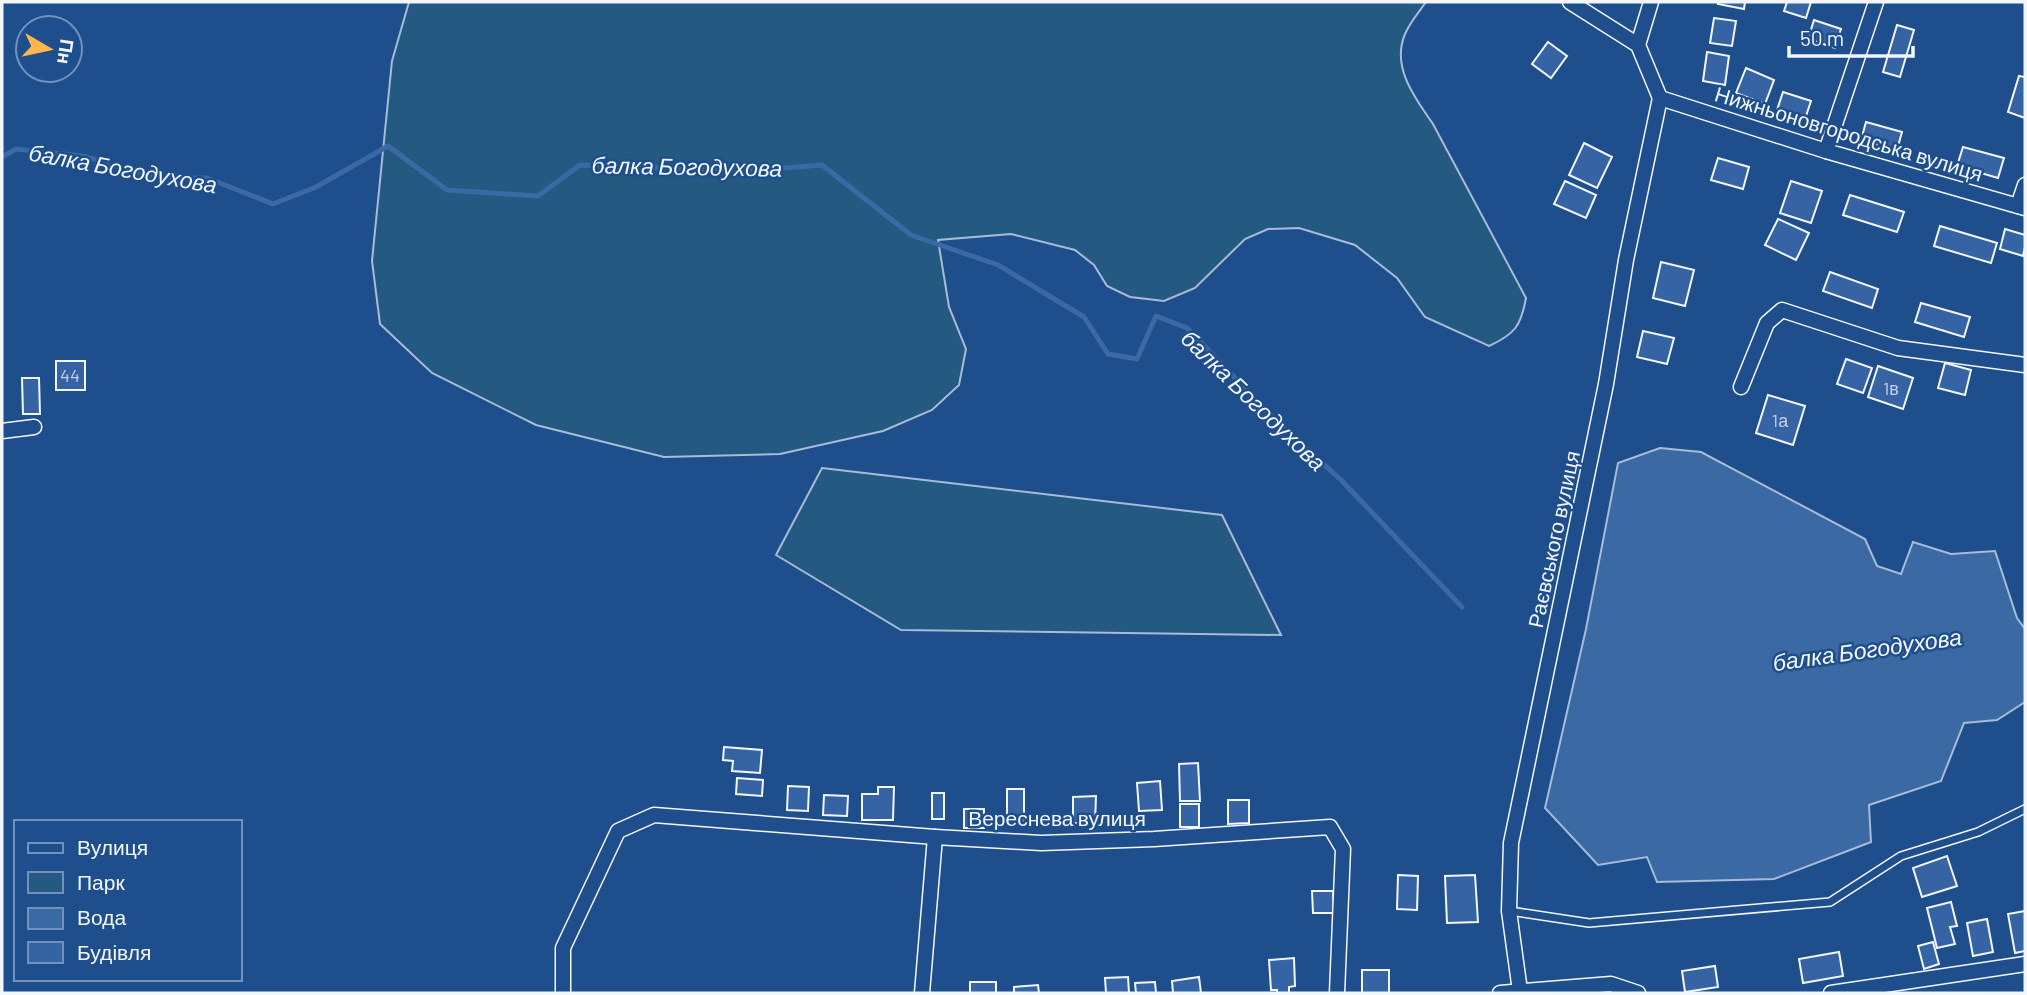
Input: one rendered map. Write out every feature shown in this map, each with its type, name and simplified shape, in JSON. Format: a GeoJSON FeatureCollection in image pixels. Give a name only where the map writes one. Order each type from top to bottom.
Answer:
{"type":"FeatureCollection","features":[{"type":"Feature","properties":{"kind":"street"},"geometry":{"type":"LineString","coordinates":[[1570,2],[1638,46],[1660,97]]}},
{"type":"Feature","properties":{"kind":"street"},"geometry":{"type":"LineString","coordinates":[[1638,46],[1651,2]]}},
{"type":"Feature","properties":{"kind":"street"},"geometry":{"type":"LineString","coordinates":[[1826,151],[1875,2]]}},
{"type":"Feature","properties":{"kind":"street","name":"Нижньоновгородська вулиця"},"geometry":{"type":"LineString","coordinates":[[1660,97],[1826,151],[2022,207]]}},
{"type":"Feature","properties":{"kind":"street","name":"Раєвського вулиця"},"geometry":{"type":"LineString","coordinates":[[1520,990],[1509,911],[1511,842],[1603,397],[1626,261],[1660,97]]}},
{"type":"Feature","properties":{"kind":"street"},"geometry":{"type":"LineString","coordinates":[[2022,207],[2025,185]]}},
{"type":"Feature","properties":{"kind":"street"},"geometry":{"type":"LineString","coordinates":[[1741,387],[1767,323],[1782,310],[1898,348],[2025,365]]}},
{"type":"Feature","properties":{"kind":"street"},"geometry":{"type":"LineString","coordinates":[[2,431],[34,427]]}},
{"type":"Feature","properties":{"kind":"street","name":"Вереснева вулиця"},"geometry":{"type":"LineString","coordinates":[[563,993],[563,948],[618,831],[654,814],[1041,843],[1154,839],[1329,827],[1343,849],[1337,993]]}},
{"type":"Feature","properties":{"kind":"street"},"geometry":{"type":"LineString","coordinates":[[922,993],[935,837]]}},
{"type":"Feature","properties":{"kind":"street"},"geometry":{"type":"LineString","coordinates":[[1831,993],[2025,964]]}},
{"type":"Feature","properties":{"kind":"street"},"geometry":{"type":"LineString","coordinates":[[1500,993],[1611,984],[1638,993]]}},
{"type":"Feature","properties":{"kind":"lane"},"geometry":{"type":"LineString","coordinates":[[1509,911],[1589,923],[1830,902],[1901,856],[1978,832],[2025,809]]}},
{"type":"Feature","properties":{"kind":"green space"},"geometry":{"type":"Polygon","coordinates":[[[409,2],[1426,2],[1405,34],[1401,46],[1403,70],[1407,82],[1433,124],[1526,298],[1524,308],[1511,333],[1489,346],[1425,317],[1397,278],[1355,245],[1299,228],[1268,229],[1245,239],[1195,288],[1164,301],[1130,297],[1107,286],[1094,265],[1075,250],[1011,234],[938,240],[949,307],[966,349],[959,385],[932,410],[883,431],[780,454],[664,457],[536,425],[432,373],[380,324],[372,261],[392,61],[409,2]]]}},
{"type":"Feature","properties":{"kind":"green space"},"geometry":{"type":"Polygon","coordinates":[[[822,468],[1222,515],[1281,635],[901,630],[776,555],[822,468]]]}},
{"type":"Feature","properties":{"kind":"water"},"geometry":{"type":"Polygon","coordinates":[[[1660,448],[1701,452],[1865,539],[1877,566],[1901,574],[1913,542],[1951,554],[1995,551],[2017,618],[2025,629],[2025,702],[1997,720],[1964,723],[1941,781],[1869,805],[1871,842],[1774,879],[1657,882],[1647,857],[1598,865],[1545,808],[1586,629],[1618,463],[1660,448]]]}},
{"type":"Feature","properties":{"kind":"building"},"geometry":{"type":"Polygon","coordinates":[[[1718,2],[1745,2],[1744,9],[1718,2]]]}},
{"type":"Feature","properties":{"kind":"building"},"geometry":{"type":"Polygon","coordinates":[[[1787,2],[1811,2],[1806,18],[1784,11],[1787,2]]]}},
{"type":"Feature","properties":{"kind":"building"},"geometry":{"type":"Polygon","coordinates":[[[1714,18],[1736,21],[1732,46],[1710,43],[1714,18]]]}},
{"type":"Feature","properties":{"kind":"building"},"geometry":{"type":"Polygon","coordinates":[[[1814,20],[1841,29],[1835,48],[1808,39],[1814,20]]]}},
{"type":"Feature","properties":{"kind":"building"},"geometry":{"type":"Polygon","coordinates":[[[1897,25],[1914,30],[1900,77],[1883,72],[1897,25]]]}},
{"type":"Feature","properties":{"kind":"building"},"geometry":{"type":"Polygon","coordinates":[[[1548,42],[1567,56],[1551,78],[1532,64],[1548,42]]]}},
{"type":"Feature","properties":{"kind":"building"},"geometry":{"type":"Polygon","coordinates":[[[1707,52],[1729,56],[1725,85],[1703,81],[1707,52]]]}},
{"type":"Feature","properties":{"kind":"building"},"geometry":{"type":"Polygon","coordinates":[[[1746,68],[1774,80],[1765,104],[1736,93],[1746,68]]]}},
{"type":"Feature","properties":{"kind":"building"},"geometry":{"type":"Polygon","coordinates":[[[2019,76],[2025,77],[2025,118],[2008,112],[2019,76]]]}},
{"type":"Feature","properties":{"kind":"building"},"geometry":{"type":"Polygon","coordinates":[[[1783,92],[1811,101],[1805,119],[1777,110],[1783,92]]]}},
{"type":"Feature","properties":{"kind":"building"},"geometry":{"type":"Polygon","coordinates":[[[1866,122],[1902,132],[1897,150],[1861,140],[1866,122]]]}},
{"type":"Feature","properties":{"kind":"building"},"geometry":{"type":"Polygon","coordinates":[[[1584,143],[1612,157],[1597,188],[1569,175],[1584,143]]]}},
{"type":"Feature","properties":{"kind":"building"},"geometry":{"type":"Polygon","coordinates":[[[1963,147],[2004,158],[1998,178],[1957,166],[1963,147]]]}},
{"type":"Feature","properties":{"kind":"building"},"geometry":{"type":"Polygon","coordinates":[[[1718,158],[1749,167],[1743,189],[1711,180],[1718,158]]]}},
{"type":"Feature","properties":{"kind":"building"},"geometry":{"type":"Polygon","coordinates":[[[1565,181],[1596,195],[1586,218],[1554,204],[1565,181]]]}},
{"type":"Feature","properties":{"kind":"building"},"geometry":{"type":"Polygon","coordinates":[[[1791,181],[1822,191],[1811,223],[1780,213],[1791,181]]]}},
{"type":"Feature","properties":{"kind":"building"},"geometry":{"type":"Polygon","coordinates":[[[1850,195],[1904,212],[1897,232],[1843,215],[1850,195]]]}},
{"type":"Feature","properties":{"kind":"building"},"geometry":{"type":"Polygon","coordinates":[[[1778,219],[1809,233],[1796,260],[1765,245],[1778,219]]]}},
{"type":"Feature","properties":{"kind":"building"},"geometry":{"type":"Polygon","coordinates":[[[1940,226],[1997,243],[1991,263],[1934,246],[1940,226]]]}},
{"type":"Feature","properties":{"kind":"building"},"geometry":{"type":"Polygon","coordinates":[[[2005,229],[2025,235],[2023,256],[2000,249],[2005,229]]]}},
{"type":"Feature","properties":{"kind":"building"},"geometry":{"type":"Polygon","coordinates":[[[1661,262],[1694,270],[1685,306],[1653,298],[1661,262]]]}},
{"type":"Feature","properties":{"kind":"building"},"geometry":{"type":"Polygon","coordinates":[[[1830,272],[1878,289],[1872,308],[1823,291],[1830,272]]]}},
{"type":"Feature","properties":{"kind":"building"},"geometry":{"type":"Polygon","coordinates":[[[1921,303],[1970,317],[1964,337],[1915,322],[1921,303]]]}},
{"type":"Feature","properties":{"kind":"building"},"geometry":{"type":"Polygon","coordinates":[[[1643,331],[1674,338],[1667,364],[1637,357],[1643,331]]]}},
{"type":"Feature","properties":{"kind":"building"},"geometry":{"type":"Polygon","coordinates":[[[1846,359],[1872,368],[1863,393],[1837,384],[1846,359]]]}},
{"type":"Feature","properties":{"kind":"building"},"geometry":{"type":"Polygon","coordinates":[[[56,361],[85,361],[85,390],[56,390],[56,361]]]}},
{"type":"Feature","properties":{"kind":"building"},"geometry":{"type":"Polygon","coordinates":[[[1945,363],[1971,370],[1965,395],[1938,388],[1945,363]]]}},
{"type":"Feature","properties":{"kind":"building"},"geometry":{"type":"Polygon","coordinates":[[[1878,366],[1913,378],[1903,409],[1868,397],[1878,366]]]}},
{"type":"Feature","properties":{"kind":"building"},"geometry":{"type":"Polygon","coordinates":[[[22,378],[39,378],[40,414],[23,414],[22,378]]]}},
{"type":"Feature","properties":{"kind":"building"},"geometry":{"type":"Polygon","coordinates":[[[1768,395],[1805,406],[1793,445],[1756,433],[1768,395]]]}},
{"type":"Feature","properties":{"kind":"building"},"geometry":{"type":"Polygon","coordinates":[[[724,747],[762,750],[760,773],[732,771],[733,761],[723,760],[724,747]]]}},
{"type":"Feature","properties":{"kind":"building"},"geometry":{"type":"Polygon","coordinates":[[[1198,763],[1200,801],[1180,801],[1179,764],[1198,763]]]}},
{"type":"Feature","properties":{"kind":"building"},"geometry":{"type":"Polygon","coordinates":[[[737,778],[763,780],[762,796],[736,794],[737,778]]]}},
{"type":"Feature","properties":{"kind":"building"},"geometry":{"type":"Polygon","coordinates":[[[1160,781],[1162,810],[1139,811],[1137,783],[1160,781]]]}},
{"type":"Feature","properties":{"kind":"building"},"geometry":{"type":"Polygon","coordinates":[[[788,786],[809,787],[808,811],[787,810],[788,786]]]}},
{"type":"Feature","properties":{"kind":"building"},"geometry":{"type":"Polygon","coordinates":[[[878,787],[894,787],[893,820],[862,820],[862,794],[878,794],[878,787]]]}},
{"type":"Feature","properties":{"kind":"building"},"geometry":{"type":"Polygon","coordinates":[[[1007,789],[1024,789],[1024,824],[1007,824],[1007,789]]]}},
{"type":"Feature","properties":{"kind":"building"},"geometry":{"type":"Polygon","coordinates":[[[932,793],[944,793],[944,819],[932,819],[932,793]]]}},
{"type":"Feature","properties":{"kind":"building"},"geometry":{"type":"Polygon","coordinates":[[[824,795],[848,796],[847,816],[823,815],[824,795]]]}},
{"type":"Feature","properties":{"kind":"building"},"geometry":{"type":"Polygon","coordinates":[[[1096,796],[1095,823],[1073,823],[1073,797],[1096,796]]]}},
{"type":"Feature","properties":{"kind":"building"},"geometry":{"type":"Polygon","coordinates":[[[1228,800],[1249,800],[1249,823],[1228,824],[1228,800]]]}},
{"type":"Feature","properties":{"kind":"building"},"geometry":{"type":"Polygon","coordinates":[[[1180,804],[1199,804],[1199,827],[1180,827],[1180,804]]]}},
{"type":"Feature","properties":{"kind":"building"},"geometry":{"type":"Polygon","coordinates":[[[964,809],[984,809],[984,828],[964,828],[964,809]]]}},
{"type":"Feature","properties":{"kind":"building"},"geometry":{"type":"Polygon","coordinates":[[[1947,856],[1957,886],[1922,897],[1913,868],[1947,856]]]}},
{"type":"Feature","properties":{"kind":"building"},"geometry":{"type":"Polygon","coordinates":[[[1398,875],[1418,876],[1417,910],[1397,909],[1398,875]]]}},
{"type":"Feature","properties":{"kind":"building"},"geometry":{"type":"Polygon","coordinates":[[[1475,875],[1478,922],[1447,923],[1445,876],[1475,875]]]}},
{"type":"Feature","properties":{"kind":"building"},"geometry":{"type":"Polygon","coordinates":[[[1312,891],[1333,891],[1334,913],[1313,913],[1312,891]]]}},
{"type":"Feature","properties":{"kind":"building"},"geometry":{"type":"Polygon","coordinates":[[[1951,902],[1957,926],[1950,927],[1955,944],[1937,948],[1927,908],[1951,902]]]}},
{"type":"Feature","properties":{"kind":"building"},"geometry":{"type":"Polygon","coordinates":[[[2025,911],[2025,951],[2015,953],[2008,914],[2025,911]]]}},
{"type":"Feature","properties":{"kind":"building"},"geometry":{"type":"Polygon","coordinates":[[[1987,919],[1993,952],[1973,956],[1967,923],[1987,919]]]}},
{"type":"Feature","properties":{"kind":"building"},"geometry":{"type":"Polygon","coordinates":[[[1933,942],[1939,964],[1924,969],[1918,946],[1933,942]]]}},
{"type":"Feature","properties":{"kind":"building"},"geometry":{"type":"Polygon","coordinates":[[[1839,952],[1843,976],[1803,983],[1799,959],[1839,952]]]}},
{"type":"Feature","properties":{"kind":"building"},"geometry":{"type":"Polygon","coordinates":[[[1294,958],[1295,986],[1289,987],[1289,993],[1271,990],[1269,960],[1294,958]]]}},
{"type":"Feature","properties":{"kind":"building"},"geometry":{"type":"Polygon","coordinates":[[[1715,966],[1718,987],[1685,992],[1682,971],[1715,966]]]}},
{"type":"Feature","properties":{"kind":"building"},"geometry":{"type":"Polygon","coordinates":[[[1362,970],[1389,970],[1389,993],[1362,993],[1362,970]]]}},
{"type":"Feature","properties":{"kind":"building"},"geometry":{"type":"Polygon","coordinates":[[[1128,977],[1129,993],[1106,993],[1105,978],[1128,977]]]}},
{"type":"Feature","properties":{"kind":"building"},"geometry":{"type":"Polygon","coordinates":[[[1199,977],[1201,993],[1173,993],[1172,981],[1199,977]]]}},
{"type":"Feature","properties":{"kind":"building"},"geometry":{"type":"Polygon","coordinates":[[[970,982],[996,982],[996,993],[970,993],[970,982]]]}},
{"type":"Feature","properties":{"kind":"building"},"geometry":{"type":"Polygon","coordinates":[[[1155,982],[1156,993],[1136,993],[1135,983],[1155,982]]]}},
{"type":"Feature","properties":{"kind":"building"},"geometry":{"type":"Polygon","coordinates":[[[1038,985],[1039,993],[1014,993],[1014,987],[1038,985]]]}},
{"type":"Feature","properties":{"kind":"waterway","name":"балка Богодухова"},"geometry":{"type":"LineString","coordinates":[[2,157],[16,149],[83,156],[157,178],[207,178],[273,204],[316,187],[388,146],[447,190],[538,196],[580,165],[747,171],[822,165],[911,235],[998,265],[1084,317],[1108,354],[1137,359],[1156,316],[1187,328],[1279,424],[1341,480],[1462,607]]}}]}
